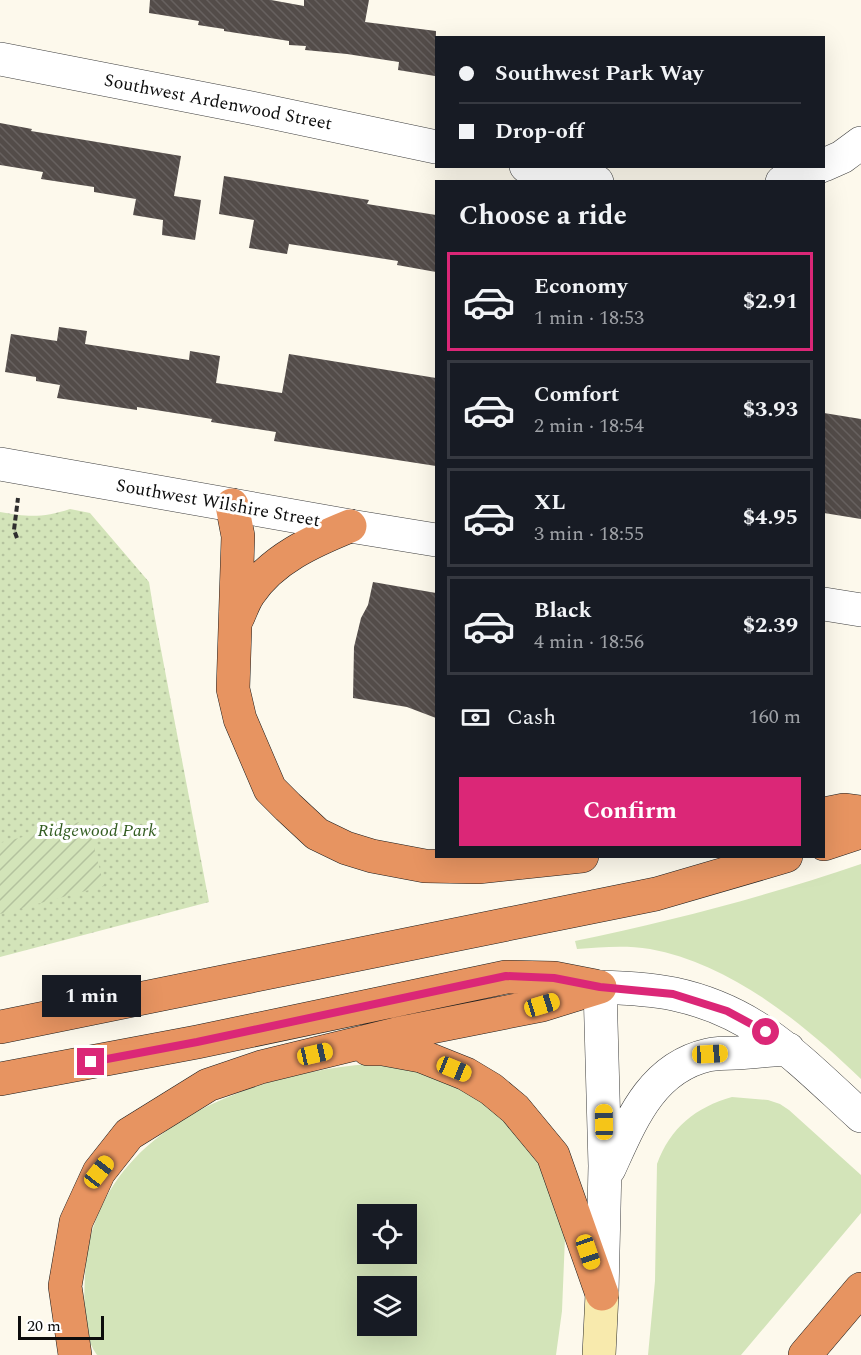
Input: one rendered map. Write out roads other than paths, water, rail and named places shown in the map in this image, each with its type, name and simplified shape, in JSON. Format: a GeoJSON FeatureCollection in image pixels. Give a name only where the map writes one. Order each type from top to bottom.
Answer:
{"type":"FeatureCollection","features":[{"type":"Feature","properties":{"kind":"highway"},"geometry":{"type":"LineString","coordinates":[[231,505],[238,536],[233,689],[240,719],[270,789],[317,834],[346,848],[372,856],[425,866],[478,867],[563,858]]}},
{"type":"Feature","properties":{"kind":"highway"},"geometry":{"type":"LineString","coordinates":[[237,621],[249,595],[266,573],[315,540],[350,526]]}},
{"type":"Feature","properties":{"kind":"highway"},"geometry":{"type":"LineString","coordinates":[[825,814],[844,810],[861,812]]}},
{"type":"Feature","properties":{"kind":"highway"},"geometry":{"type":"LineString","coordinates":[[825,844],[861,832]]}},
{"type":"Feature","properties":{"kind":"highway"},"geometry":{"type":"LineString","coordinates":[[0,1027],[656,894],[779,858]]}},
{"type":"Feature","properties":{"kind":"highway"},"geometry":{"type":"LineString","coordinates":[[0,1079],[197,1042],[506,976],[554,978],[600,987]]}},
{"type":"Feature","properties":{"kind":"highway"},"geometry":{"type":"LineString","coordinates":[[75,1355],[65,1286],[76,1222],[99,1172],[129,1134],[208,1085],[261,1067],[396,1034],[542,1005],[600,987]]}},
{"type":"Feature","properties":{"kind":"highway"},"geometry":{"type":"LineString","coordinates":[[333,1050],[383,1049],[421,1056],[466,1074],[491,1089],[515,1109],[554,1155],[602,1294]]}},
{"type":"Feature","properties":{"kind":"highway"},"geometry":{"type":"LineString","coordinates":[[805,1355],[861,1289]]}},
{"type":"Feature","properties":{"kind":"main road"},"geometry":{"type":"LineString","coordinates":[[599,1355],[602,1294]]}},
{"type":"Feature","properties":{"kind":"street","name":"Southwest Ardenwood Street"},"geometry":{"type":"LineString","coordinates":[[0,59],[435,147]]}},
{"type":"Feature","properties":{"kind":"street"},"geometry":{"type":"LineString","coordinates":[[825,165],[842,157],[861,143]]}},
{"type":"Feature","properties":{"kind":"street"},"geometry":{"type":"LineString","coordinates":[[535,168],[588,180]]}},
{"type":"Feature","properties":{"kind":"street"},"geometry":{"type":"LineString","coordinates":[[787,180],[817,168]]}},
{"type":"Feature","properties":{"kind":"street","name":"Southwest Wilshire Street"},"geometry":{"type":"LineString","coordinates":[[11,466],[435,540]]}},
{"type":"Feature","properties":{"kind":"street"},"geometry":{"type":"LineString","coordinates":[[825,603],[861,610]]}},
{"type":"Feature","properties":{"kind":"street"},"geometry":{"type":"LineString","coordinates":[[602,1294],[605,1179],[600,987],[654,991],[699,1000],[754,1024],[788,1049],[861,1116]]}},
{"type":"Feature","properties":{"kind":"street"},"geometry":{"type":"LineString","coordinates":[[605,1179],[632,1117],[651,1089],[663,1077],[691,1060],[710,1054],[788,1049]]}},
{"type":"Feature","properties":{"kind":"park label","name":"Ridgewood Park"},"geometry":{"type":"Point","coordinates":[97,830]}}]}
